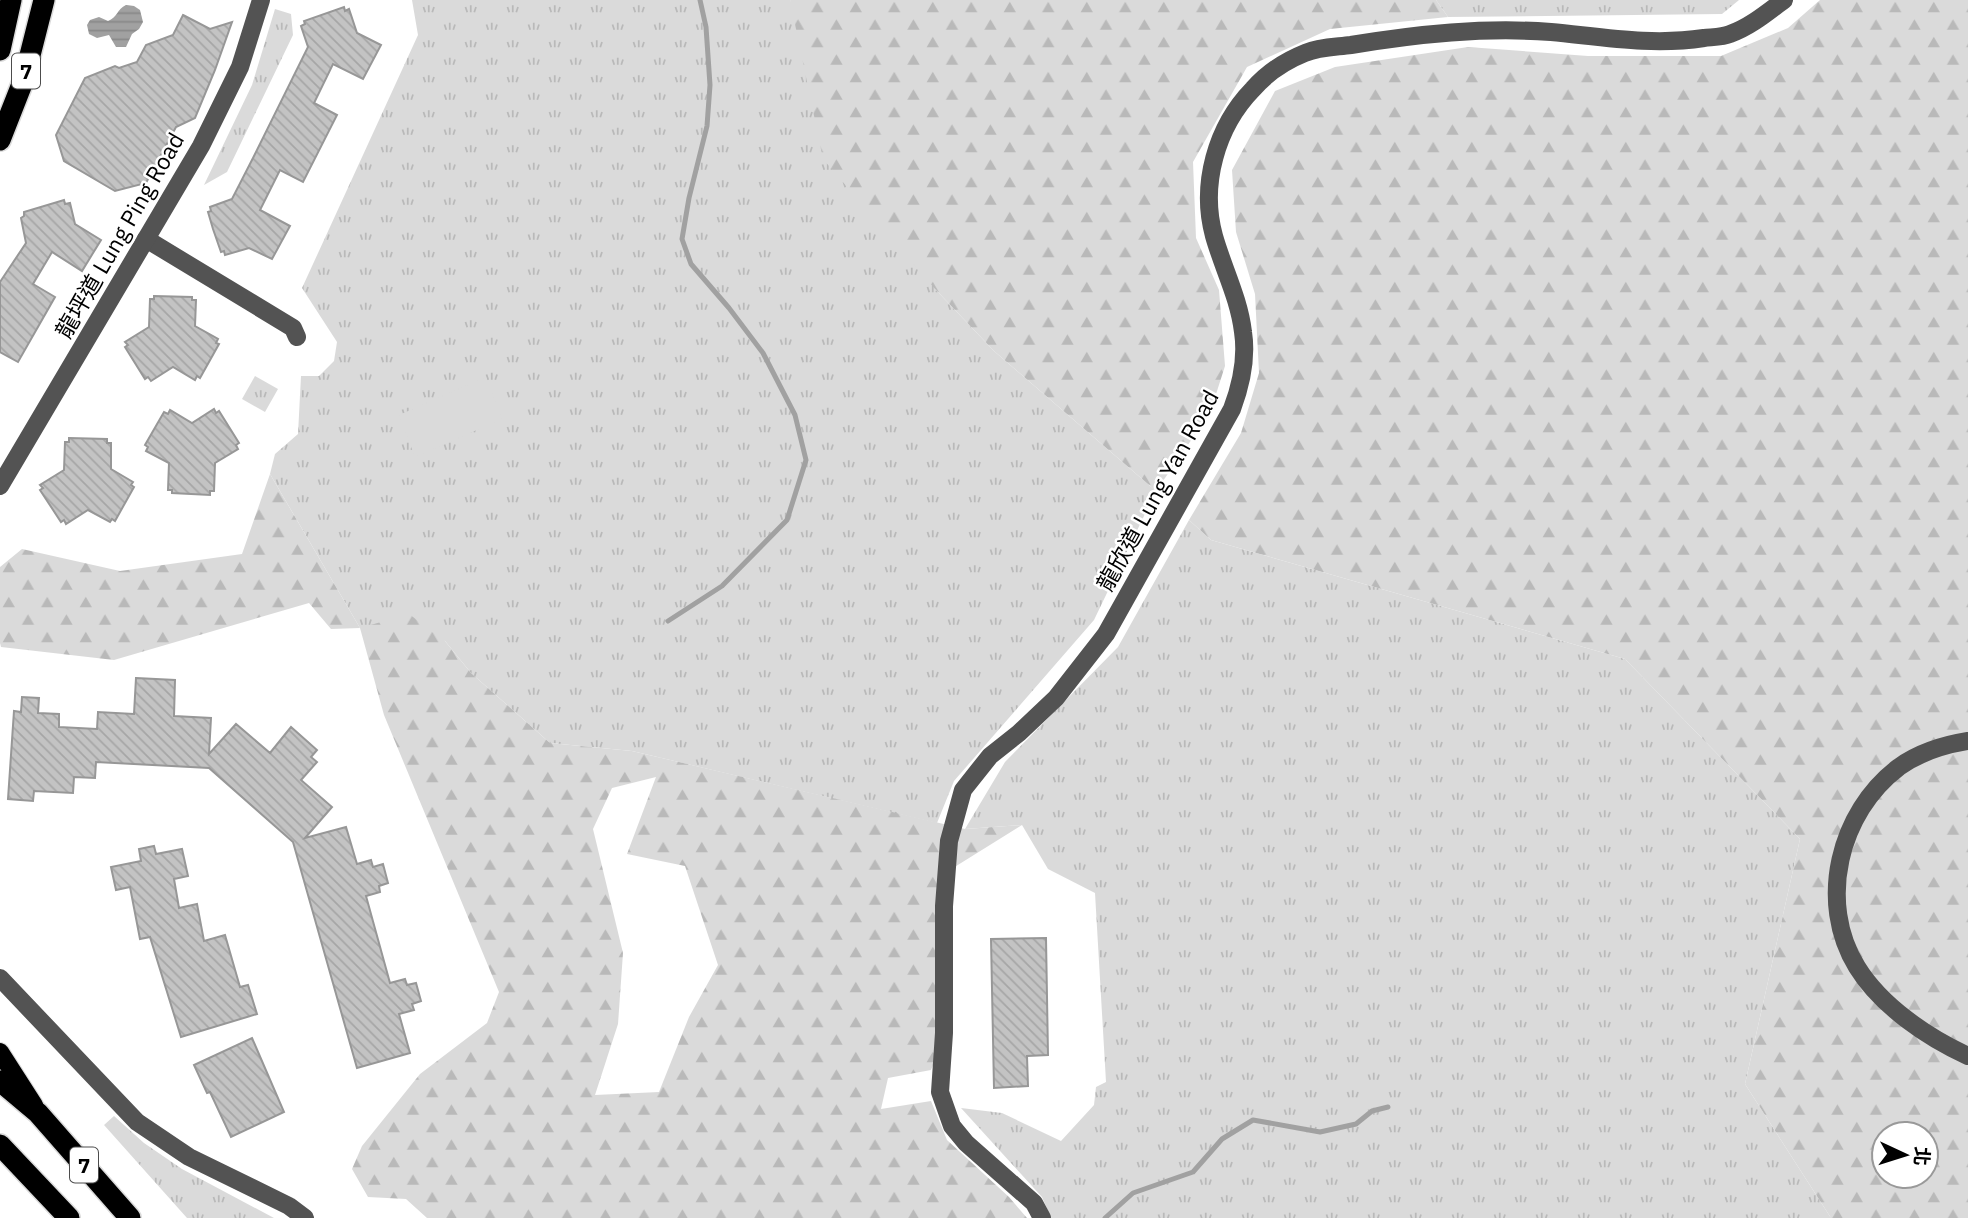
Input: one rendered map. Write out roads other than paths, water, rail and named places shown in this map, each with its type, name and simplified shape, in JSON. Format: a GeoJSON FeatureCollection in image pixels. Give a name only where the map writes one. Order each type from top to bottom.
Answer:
{"type":"FeatureCollection","features":[{"type":"Feature","properties":{"kind":"highway","name":"7"},"geometry":{"type":"LineString","coordinates":[[0,50],[11,0]]}},
{"type":"Feature","properties":{"kind":"highway","name":"7"},"geometry":{"type":"LineString","coordinates":[[0,140],[24,79],[44,0]]}},
{"type":"Feature","properties":{"kind":"highway","name":"7"},"geometry":{"type":"LineString","coordinates":[[0,1081],[38,1113],[130,1218]]}},
{"type":"Feature","properties":{"kind":"highway","name":"7"},"geometry":{"type":"LineString","coordinates":[[0,1145],[69,1218]]}},
{"type":"Feature","properties":{"kind":"main road"},"geometry":{"type":"LineString","coordinates":[[0,1052],[38,1113]]}},
{"type":"Feature","properties":{"kind":"street","name":"龍坪道 Lung Ping Road"},"geometry":{"type":"LineString","coordinates":[[0,486],[222,105],[240,67],[261,0]]}},
{"type":"Feature","properties":{"kind":"street","name":"龍欣道 Lung Yan Road"},"geometry":{"type":"LineString","coordinates":[[1042,1218],[1034,1203],[966,1143],[952,1126],[940,1092],[945,974],[944,906],[949,841],[963,790],[990,756],[1056,698],[1106,634],[1224,424],[1237,394],[1244,362],[1244,334],[1238,307],[1214,236],[1209,195],[1221,136],[1228,121],[1248,93],[1273,70],[1307,51],[1483,29],[1551,32],[1640,42],[1693,40],[1730,34],[1763,16],[1784,0]]}},
{"type":"Feature","properties":{"kind":"street"},"geometry":{"type":"LineString","coordinates":[[146,239],[293,328],[298,337]]}},
{"type":"Feature","properties":{"kind":"street"},"geometry":{"type":"LineString","coordinates":[[1968,741],[1933,749],[1915,757],[1899,767],[1878,787],[1851,826],[1842,851],[1837,891],[1841,927],[1847,947],[1867,982],[1881,997],[1920,1028],[1943,1044],[1968,1056]]}},
{"type":"Feature","properties":{"kind":"street"},"geometry":{"type":"LineString","coordinates":[[0,978],[137,1122],[188,1157],[289,1206],[305,1218]]}},
{"type":"Feature","properties":{"kind":"waterway"},"geometry":{"type":"LineString","coordinates":[[668,621],[722,586],[787,520],[806,460],[795,415],[763,353],[691,264],[682,239],[707,126],[710,85],[706,27],[700,0]]}},
{"type":"Feature","properties":{"kind":"waterway"},"geometry":{"type":"LineString","coordinates":[[1105,1218],[1133,1193],[1193,1172],[1222,1139],[1253,1120],[1320,1132],[1356,1124],[1372,1111],[1388,1107]]}}]}
